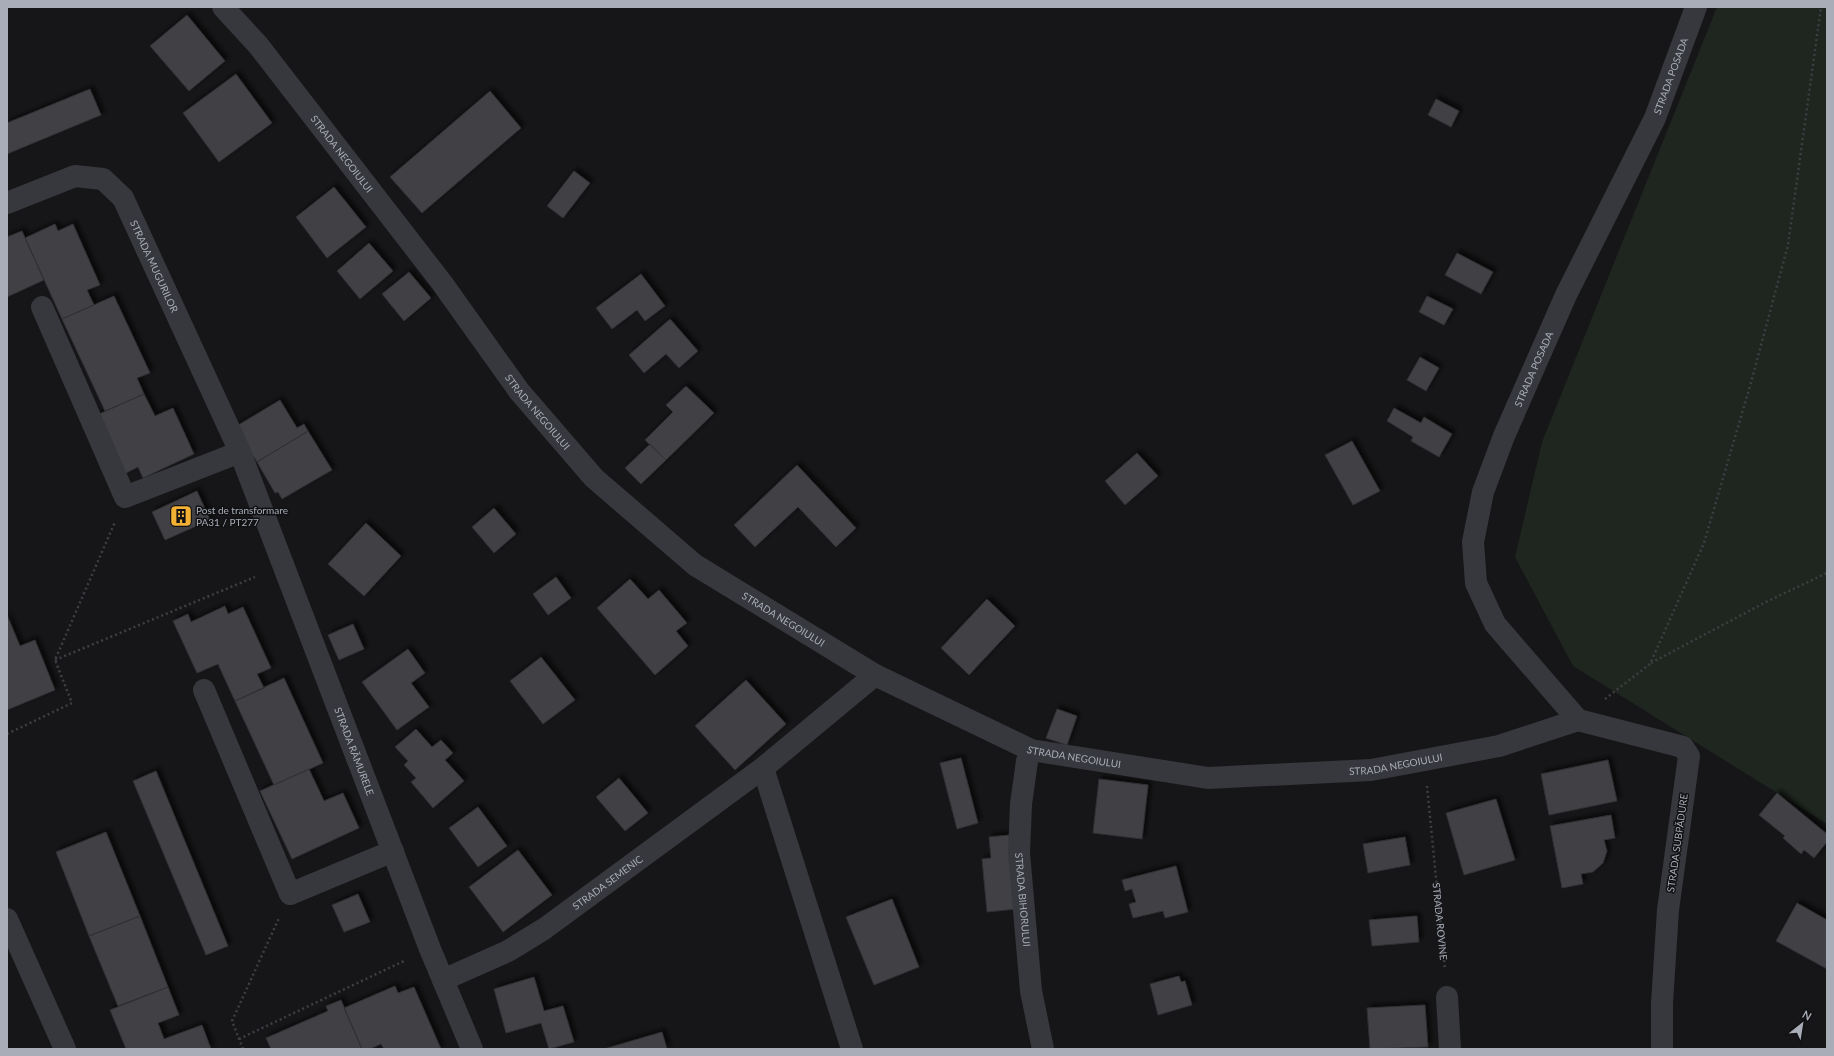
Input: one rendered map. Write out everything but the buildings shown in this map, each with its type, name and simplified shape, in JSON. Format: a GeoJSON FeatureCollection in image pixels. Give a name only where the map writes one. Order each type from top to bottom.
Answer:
{"type":"FeatureCollection","features":[{"type":"Feature","properties":{"kind":"street","name":"STRADA NEGOIULUI"},"geometry":{"type":"LineString","coordinates":[[223,7],[258,45],[437,276],[519,391],[594,478],[695,565],[875,675],[1031,750],[1208,778],[1372,770],[1499,746],[1578,720]]}},
{"type":"Feature","properties":{"kind":"street","name":"STRADA POSADA"},"geometry":{"type":"LineString","coordinates":[[1578,720],[1495,624],[1476,583],[1473,542],[1483,492],[1504,436],[1566,295],[1655,118],[1696,7]]}},
{"type":"Feature","properties":{"kind":"street","name":"STRADA MUGURILOR"},"geometry":{"type":"LineString","coordinates":[[7,203],[74,176],[103,180],[123,198],[240,452]]}},
{"type":"Feature","properties":{"kind":"street"},"geometry":{"type":"LineString","coordinates":[[42,307],[125,497],[240,452]]}},
{"type":"Feature","properties":{"kind":"street","name":"STRADA RĂMURELE"},"geometry":{"type":"LineString","coordinates":[[240,452],[430,949],[472,1049]]}},
{"type":"Feature","properties":{"kind":"street","name":"STRADA SEMENIC"},"geometry":{"type":"LineString","coordinates":[[444,980],[508,951],[544,929],[762,768],[875,675]]}},
{"type":"Feature","properties":{"kind":"street"},"geometry":{"type":"LineString","coordinates":[[204,690],[290,894],[393,851]]}},
{"type":"Feature","properties":{"kind":"street","name":"STRADA SUBPĂDURE"},"geometry":{"type":"LineString","coordinates":[[1578,720],[1683,747],[1689,756],[1668,910],[1662,1003],[1662,1049]]}},
{"type":"Feature","properties":{"kind":"street","name":"STRADA BIHORULUI"},"geometry":{"type":"LineString","coordinates":[[1031,750],[1027,761],[1021,804],[1019,853],[1031,991],[1043,1049]]}},
{"type":"Feature","properties":{"kind":"street"},"geometry":{"type":"LineString","coordinates":[[762,768],[852,1049]]}},
{"type":"Feature","properties":{"kind":"street"},"geometry":{"type":"LineString","coordinates":[[7,919],[65,1049]]}},
{"type":"Feature","properties":{"kind":"street"},"geometry":{"type":"LineString","coordinates":[[1447,997],[1450,1049]]}},
{"type":"Feature","properties":{"kind":"path"},"geometry":{"type":"LineString","coordinates":[[1650,664],[1704,543],[1750,386],[1788,245],[1821,7]]}},
{"type":"Feature","properties":{"kind":"path"},"geometry":{"type":"LineString","coordinates":[[7,734],[72,703],[55,660],[125,497]]}},
{"type":"Feature","properties":{"kind":"path"},"geometry":{"type":"LineString","coordinates":[[1578,720],[1650,664],[1766,602],[1827,573]]}},
{"type":"Feature","properties":{"kind":"path"},"geometry":{"type":"LineString","coordinates":[[55,660],[255,577]]}},
{"type":"Feature","properties":{"kind":"path","name":"STRADA ROVINE"},"geometry":{"type":"LineString","coordinates":[[1428,794],[1447,997]]}},
{"type":"Feature","properties":{"kind":"path"},"geometry":{"type":"LineString","coordinates":[[243,1049],[232,1021],[290,894]]}},
{"type":"Feature","properties":{"kind":"path"},"geometry":{"type":"LineString","coordinates":[[239,1039],[408,959]]}},
{"type":"Feature","properties":{"kind":"shaded area"},"geometry":{"type":"Polygon","coordinates":[[[1717,7],[1827,7],[1827,824],[1573,666],[1515,557],[1542,442],[1717,7]]]}},
{"type":"Feature","properties":{"kind":"place","name":"Post de transformare PA31 / PT277"},"geometry":{"type":"Point","coordinates":[181,516]}}]}
